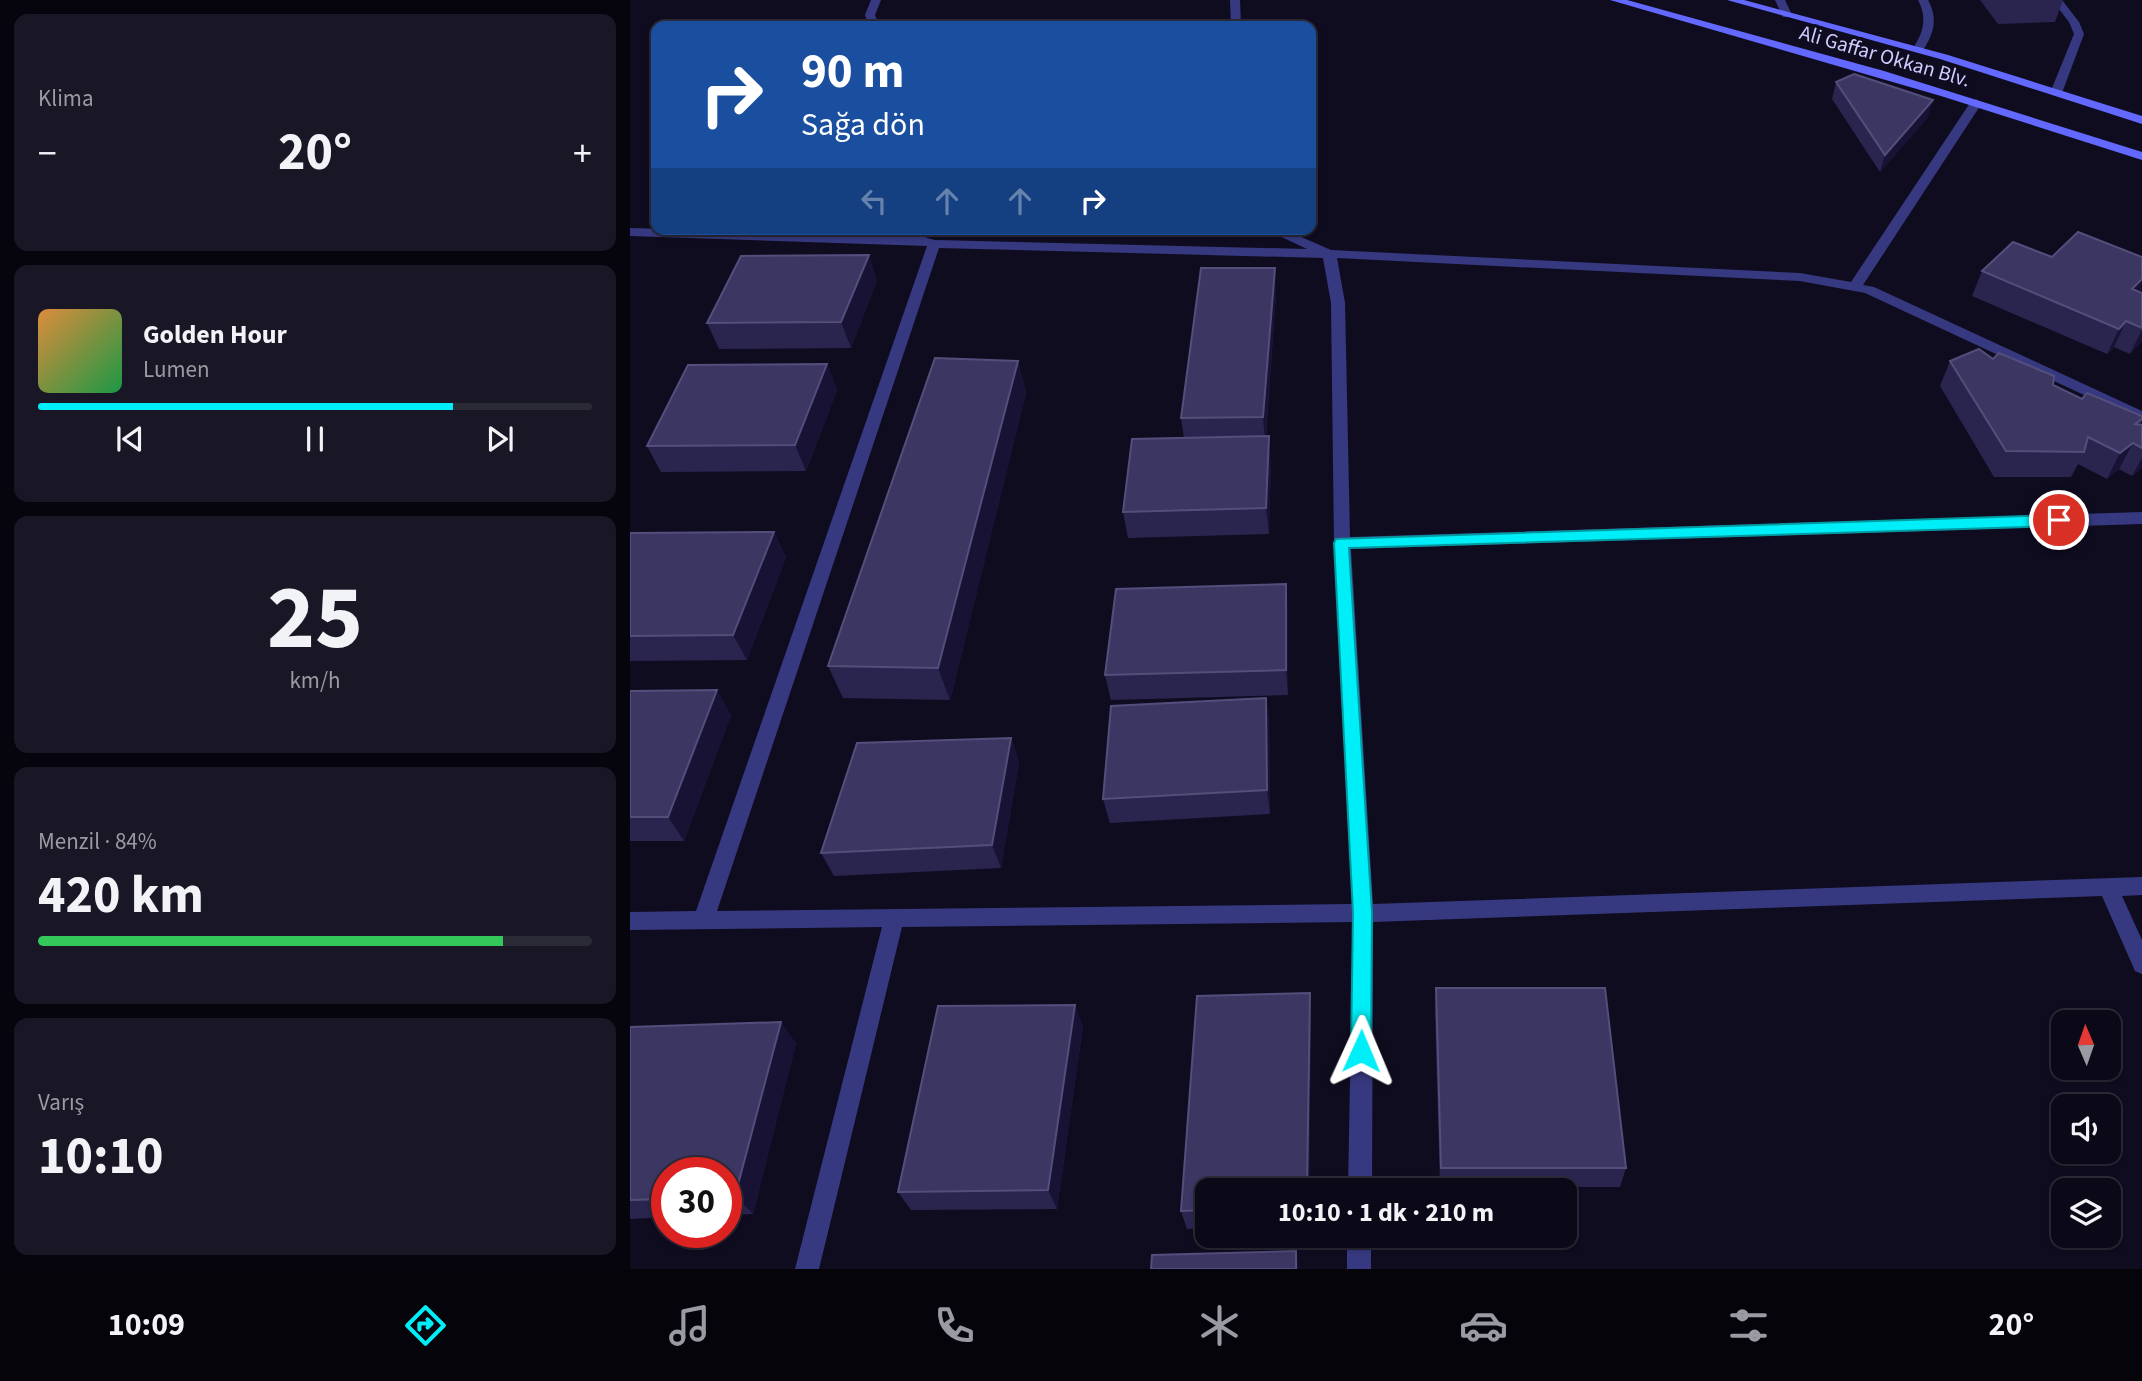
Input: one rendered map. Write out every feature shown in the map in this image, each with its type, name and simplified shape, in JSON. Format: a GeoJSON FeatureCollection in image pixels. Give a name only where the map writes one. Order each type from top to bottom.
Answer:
{"type":"FeatureCollection","features":[{"type":"Feature","properties":{"kind":"main road","name":"Ali Gaffar Okkan Blv."},"geometry":{"type":"LineString","coordinates":[[1615,0],[1815,55],[2142,156]]}},
{"type":"Feature","properties":{"kind":"main road","name":"Ali Gaffar Okkan Blv."},"geometry":{"type":"LineString","coordinates":[[1732,0],[1918,50],[2142,120]]}},
{"type":"Feature","properties":{"kind":"street"},"geometry":{"type":"LineString","coordinates":[[872,21],[870,15],[876,0]]}},
{"type":"Feature","properties":{"kind":"street"},"geometry":{"type":"LineString","coordinates":[[1235,0],[1236,21]]}},
{"type":"Feature","properties":{"kind":"street"},"geometry":{"type":"LineString","coordinates":[[1780,0],[1787,15]]}},
{"type":"Feature","properties":{"kind":"street"},"geometry":{"type":"LineString","coordinates":[[1918,50],[1929,33],[1928,9],[1923,0]]}},
{"type":"Feature","properties":{"kind":"street"},"geometry":{"type":"LineString","coordinates":[[2056,93],[2079,34],[2074,22],[2057,0]]}},
{"type":"Feature","properties":{"kind":"street"},"geometry":{"type":"LineString","coordinates":[[1855,286],[1976,103]]}},
{"type":"Feature","properties":{"kind":"street"},"geometry":{"type":"LineString","coordinates":[[630,232],[651,232]]}},
{"type":"Feature","properties":{"kind":"street"},"geometry":{"type":"LineString","coordinates":[[778,235],[1329,254],[1800,277],[1869,290],[2142,417]]}},
{"type":"Feature","properties":{"kind":"street"},"geometry":{"type":"LineString","coordinates":[[1285,235],[1329,254]]}},
{"type":"Feature","properties":{"kind":"street"},"geometry":{"type":"LineString","coordinates":[[703,921],[925,238]]}},
{"type":"Feature","properties":{"kind":"street"},"geometry":{"type":"LineString","coordinates":[[1329,254],[1338,303],[1342,543],[1363,913],[1360,1178]]}},
{"type":"Feature","properties":{"kind":"street"},"geometry":{"type":"LineString","coordinates":[[1342,543],[2142,518]]}},
{"type":"Feature","properties":{"kind":"street"},"geometry":{"type":"LineString","coordinates":[[630,920],[1363,913],[2142,886]]}},
{"type":"Feature","properties":{"kind":"street"},"geometry":{"type":"LineString","coordinates":[[2108,887],[2142,964]]}},
{"type":"Feature","properties":{"kind":"street"},"geometry":{"type":"LineString","coordinates":[[807,1269],[894,919]]}},
{"type":"Feature","properties":{"kind":"street"},"geometry":{"type":"LineString","coordinates":[[1359,1248],[1359,1269]]}},
{"type":"Feature","properties":{"kind":"building"},"geometry":{"type":"Polygon","coordinates":[[[1854,74],[1933,100],[1885,155],[1836,82],[1854,74]]]}},
{"type":"Feature","properties":{"kind":"building"},"geometry":{"type":"Polygon","coordinates":[[[2078,232],[2142,257],[2142,279],[2132,289],[2142,293],[2142,328],[2126,321],[2119,329],[1982,271],[2013,242],[2052,257],[2078,232]]]}},
{"type":"Feature","properties":{"kind":"building"},"geometry":{"type":"Polygon","coordinates":[[[869,255],[841,322],[707,323],[741,256],[869,255]]]}},
{"type":"Feature","properties":{"kind":"building"},"geometry":{"type":"Polygon","coordinates":[[[1201,268],[1275,268],[1263,417],[1181,418],[1201,268]]]}},
{"type":"Feature","properties":{"kind":"building"},"geometry":{"type":"Polygon","coordinates":[[[1979,349],[1993,359],[1999,353],[2054,376],[2053,385],[2082,399],[2087,393],[2142,416],[2135,424],[2142,425],[2142,448],[2133,443],[2120,453],[2088,437],[2084,452],[2006,451],[1950,361],[1979,349]]]}},
{"type":"Feature","properties":{"kind":"building"},"geometry":{"type":"Polygon","coordinates":[[[935,358],[1018,361],[938,668],[828,666],[935,358]]]}},
{"type":"Feature","properties":{"kind":"building"},"geometry":{"type":"Polygon","coordinates":[[[827,364],[795,445],[647,446],[688,365],[827,364]]]}},
{"type":"Feature","properties":{"kind":"building"},"geometry":{"type":"Polygon","coordinates":[[[1269,436],[1266,508],[1123,512],[1132,439],[1269,436]]]}},
{"type":"Feature","properties":{"kind":"building"},"geometry":{"type":"Polygon","coordinates":[[[774,532],[733,635],[630,636],[630,533],[774,532]]]}},
{"type":"Feature","properties":{"kind":"building"},"geometry":{"type":"Polygon","coordinates":[[[1286,584],[1286,670],[1105,675],[1116,589],[1286,584]]]}},
{"type":"Feature","properties":{"kind":"building"},"geometry":{"type":"Polygon","coordinates":[[[717,690],[668,817],[630,817],[630,691],[717,690]]]}},
{"type":"Feature","properties":{"kind":"building"},"geometry":{"type":"Polygon","coordinates":[[[1266,698],[1267,790],[1103,799],[1111,706],[1266,698]]]}},
{"type":"Feature","properties":{"kind":"building"},"geometry":{"type":"Polygon","coordinates":[[[1011,738],[992,845],[821,853],[857,743],[1011,738]]]}},
{"type":"Feature","properties":{"kind":"building"},"geometry":{"type":"Polygon","coordinates":[[[1436,988],[1605,988],[1626,1168],[1441,1168],[1436,988]]]}},
{"type":"Feature","properties":{"kind":"building"},"geometry":{"type":"Polygon","coordinates":[[[1310,993],[1307,1178],[1195,1178],[1195,1210],[1181,1211],[1197,996],[1310,993]]]}},
{"type":"Feature","properties":{"kind":"building"},"geometry":{"type":"Polygon","coordinates":[[[1075,1005],[1048,1190],[898,1192],[938,1006],[1075,1005]]]}},
{"type":"Feature","properties":{"kind":"building"},"geometry":{"type":"Polygon","coordinates":[[[781,1022],[742,1170],[742,1157],[651,1157],[651,1199],[630,1200],[630,1027],[781,1022]]]}},
{"type":"Feature","properties":{"kind":"building"},"geometry":{"type":"Polygon","coordinates":[[[1296,1251],[1296,1269],[1151,1269],[1152,1255],[1296,1251]]]}},
{"type":"Feature","properties":{"kind":"route"},"geometry":{"type":"LineString","coordinates":[[1361,1051],[1363,913],[1342,543],[2059,520]]}}]}
